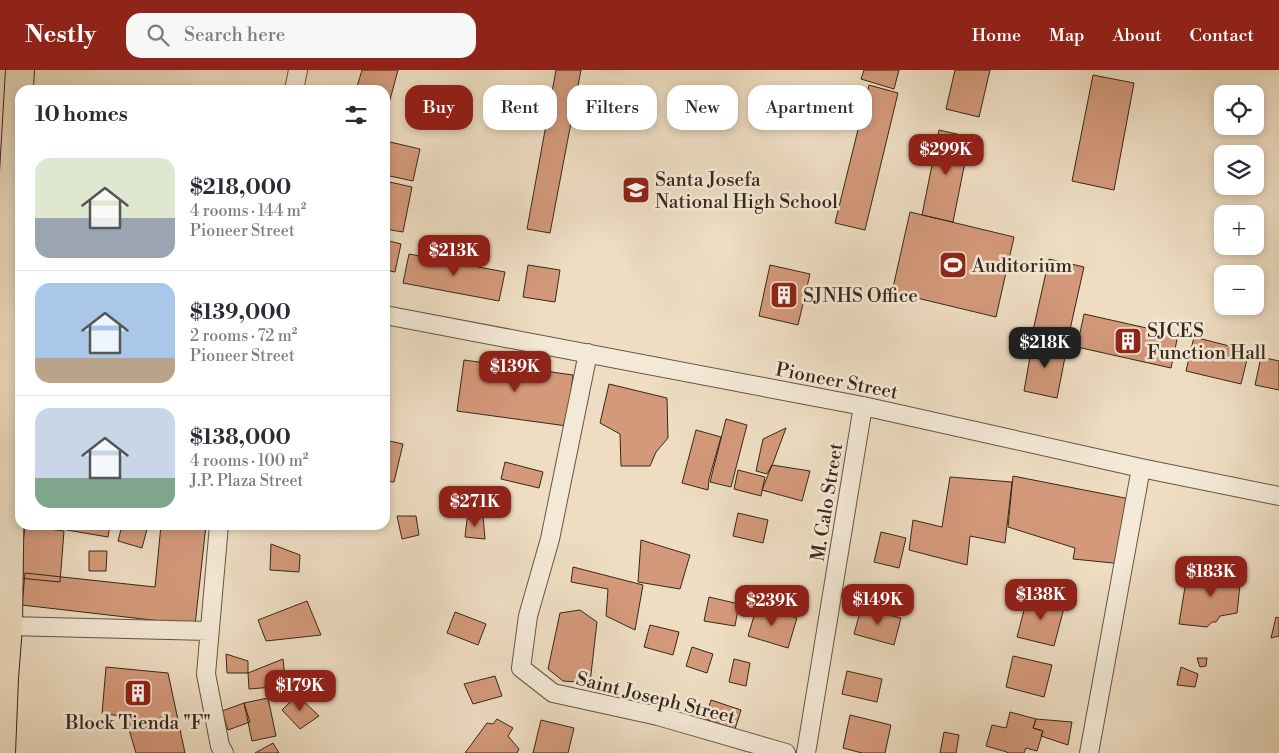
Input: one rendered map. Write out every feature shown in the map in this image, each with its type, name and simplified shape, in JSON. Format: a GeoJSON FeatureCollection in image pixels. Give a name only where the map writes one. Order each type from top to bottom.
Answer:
{"type":"FeatureCollection","features":[{"type":"Feature","properties":{"kind":"main road"},"geometry":{"type":"LineString","coordinates":[[19,85],[20,70]]}},
{"type":"Feature","properties":{"kind":"main road"},"geometry":{"type":"LineString","coordinates":[[15,125],[6,224],[15,249]]}},
{"type":"Feature","properties":{"kind":"main road"},"geometry":{"type":"LineString","coordinates":[[1,753],[8,626],[4,582],[15,280]]}},
{"type":"Feature","properties":{"kind":"street"},"geometry":{"type":"LineString","coordinates":[[295,85],[298,70]]}},
{"type":"Feature","properties":{"kind":"street","name":"Pioneer Street"},"geometry":{"type":"LineString","coordinates":[[390,316],[863,406],[1141,468],[1279,496]]}},
{"type":"Feature","properties":{"kind":"street","name":"Saint Joseph Street"},"geometry":{"type":"LineString","coordinates":[[588,353],[550,539],[528,616],[521,668],[553,693],[658,716],[786,753]]}},
{"type":"Feature","properties":{"kind":"street","name":"M. Calo Street"},"geometry":{"type":"LineString","coordinates":[[806,753],[863,406]]}},
{"type":"Feature","properties":{"kind":"street"},"geometry":{"type":"LineString","coordinates":[[1089,753],[1141,468]]}},
{"type":"Feature","properties":{"kind":"street"},"geometry":{"type":"LineString","coordinates":[[218,530],[206,674],[220,746],[224,753]]}},
{"type":"Feature","properties":{"kind":"street"},"geometry":{"type":"LineString","coordinates":[[8,626],[209,631]]}},
{"type":"Feature","properties":{"kind":"building"},"geometry":{"type":"Polygon","coordinates":[[[362,70],[398,70],[390,100],[390,85],[358,85],[362,70]]]}},
{"type":"Feature","properties":{"kind":"building"},"geometry":{"type":"Polygon","coordinates":[[[556,70],[581,70],[578,85],[567,85],[567,130],[570,130],[550,233],[527,229],[545,130],[557,130],[557,85],[553,85],[556,70]]]}},
{"type":"Feature","properties":{"kind":"building"},"geometry":{"type":"Polygon","coordinates":[[[864,70],[899,70],[894,89],[861,79],[864,70]]]}},
{"type":"Feature","properties":{"kind":"building"},"geometry":{"type":"Polygon","coordinates":[[[955,70],[990,70],[979,117],[946,109],[955,70]]]}},
{"type":"Feature","properties":{"kind":"building"},"geometry":{"type":"Polygon","coordinates":[[[1093,75],[1134,83],[1114,190],[1072,181],[1093,75]]]}},
{"type":"Feature","properties":{"kind":"building"},"geometry":{"type":"Polygon","coordinates":[[[872,86],[898,93],[865,230],[835,223],[858,130],[872,130],[872,86]]]}},
{"type":"Feature","properties":{"kind":"building"},"geometry":{"type":"Polygon","coordinates":[[[939,130],[970,137],[953,222],[922,215],[939,130]]]}},
{"type":"Feature","properties":{"kind":"building"},"geometry":{"type":"Polygon","coordinates":[[[390,142],[420,149],[413,181],[390,176],[390,142]]]}},
{"type":"Feature","properties":{"kind":"building"},"geometry":{"type":"Polygon","coordinates":[[[390,182],[412,187],[403,232],[390,230],[390,182]]]}},
{"type":"Feature","properties":{"kind":"building","name":"Auditorium"},"geometry":{"type":"Polygon","coordinates":[[[910,212],[1014,237],[996,317],[892,292],[910,212]]]}},
{"type":"Feature","properties":{"kind":"building"},"geometry":{"type":"Polygon","coordinates":[[[390,241],[401,244],[395,272],[390,271],[390,241]]]}},
{"type":"Feature","properties":{"kind":"building"},"geometry":{"type":"Polygon","coordinates":[[[409,254],[505,272],[499,301],[403,283],[409,254]]]}},
{"type":"Feature","properties":{"kind":"building"},"geometry":{"type":"Polygon","coordinates":[[[1049,259],[1084,267],[1067,343],[1032,335],[1049,259]]]}},
{"type":"Feature","properties":{"kind":"building"},"geometry":{"type":"Polygon","coordinates":[[[528,265],[560,270],[555,302],[523,297],[528,265]]]}},
{"type":"Feature","properties":{"kind":"building","name":"SJNHS Office"},"geometry":{"type":"Polygon","coordinates":[[[770,265],[810,274],[798,325],[759,316],[770,265]]]}},
{"type":"Feature","properties":{"kind":"building","name":"SJCES Function Hall"},"geometry":{"type":"Polygon","coordinates":[[[1084,314],[1178,335],[1171,368],[1077,347],[1084,314]]]}},
{"type":"Feature","properties":{"kind":"building"},"geometry":{"type":"Polygon","coordinates":[[[1194,337],[1249,351],[1241,384],[1186,371],[1194,337]]]}},
{"type":"Feature","properties":{"kind":"building"},"geometry":{"type":"Polygon","coordinates":[[[1033,340],[1067,347],[1057,398],[1024,391],[1033,340]]]}},
{"type":"Feature","properties":{"kind":"building"},"geometry":{"type":"Polygon","coordinates":[[[1261,357],[1279,361],[1279,390],[1255,385],[1261,357]]]}},
{"type":"Feature","properties":{"kind":"building"},"geometry":{"type":"Polygon","coordinates":[[[464,360],[573,375],[567,426],[457,411],[464,360]]]}},
{"type":"Feature","properties":{"kind":"building"},"geometry":{"type":"Polygon","coordinates":[[[609,384],[667,398],[668,438],[656,452],[650,466],[621,466],[620,434],[600,423],[609,384]]]}},
{"type":"Feature","properties":{"kind":"building"},"geometry":{"type":"Polygon","coordinates":[[[726,419],[747,425],[731,487],[710,482],[726,419]]]}},
{"type":"Feature","properties":{"kind":"building"},"geometry":{"type":"Polygon","coordinates":[[[786,428],[767,474],[756,471],[763,439],[786,428]]]}},
{"type":"Feature","properties":{"kind":"building"},"geometry":{"type":"Polygon","coordinates":[[[696,430],[721,437],[709,479],[708,490],[682,483],[696,430]]]}},
{"type":"Feature","properties":{"kind":"building"},"geometry":{"type":"Polygon","coordinates":[[[390,441],[403,444],[394,482],[390,482],[390,441]]]}},
{"type":"Feature","properties":{"kind":"building"},"geometry":{"type":"Polygon","coordinates":[[[505,462],[543,472],[539,488],[501,479],[505,462]]]}},
{"type":"Feature","properties":{"kind":"building"},"geometry":{"type":"Polygon","coordinates":[[[772,465],[810,471],[802,501],[762,490],[772,465]]]}},
{"type":"Feature","properties":{"kind":"building"},"geometry":{"type":"Polygon","coordinates":[[[738,470],[765,477],[761,496],[734,489],[738,470]]]}},
{"type":"Feature","properties":{"kind":"building"},"geometry":{"type":"Polygon","coordinates":[[[1013,476],[1130,499],[1123,564],[1073,559],[1075,548],[1008,527],[1013,476]]]}},
{"type":"Feature","properties":{"kind":"building"},"geometry":{"type":"Polygon","coordinates":[[[950,477],[1012,482],[1005,543],[970,536],[967,565],[909,550],[913,520],[942,527],[950,477]]]}},
{"type":"Feature","properties":{"kind":"building"},"geometry":{"type":"Polygon","coordinates":[[[738,513],[768,520],[763,543],[733,536],[738,513]]]}},
{"type":"Feature","properties":{"kind":"building"},"geometry":{"type":"Polygon","coordinates":[[[397,516],[416,516],[419,535],[402,539],[397,516]]]}},
{"type":"Feature","properties":{"kind":"building"},"geometry":{"type":"Polygon","coordinates":[[[483,516],[485,539],[465,537],[467,519],[483,516]]]}},
{"type":"Feature","properties":{"kind":"building"},"geometry":{"type":"Polygon","coordinates":[[[25,530],[64,531],[60,582],[19,578],[25,530]]]}},
{"type":"Feature","properties":{"kind":"building"},"geometry":{"type":"Polygon","coordinates":[[[67,530],[109,530],[108,537],[67,530]]]}},
{"type":"Feature","properties":{"kind":"building"},"geometry":{"type":"Polygon","coordinates":[[[121,530],[147,530],[142,548],[118,541],[121,530]]]}},
{"type":"Feature","properties":{"kind":"building"},"geometry":{"type":"Polygon","coordinates":[[[161,530],[205,530],[195,625],[22,605],[25,573],[155,587],[161,530]]]}},
{"type":"Feature","properties":{"kind":"building"},"geometry":{"type":"Polygon","coordinates":[[[881,532],[906,538],[899,568],[874,562],[881,532]]]}},
{"type":"Feature","properties":{"kind":"building"},"geometry":{"type":"Polygon","coordinates":[[[641,540],[690,555],[680,589],[638,582],[641,540]]]}},
{"type":"Feature","properties":{"kind":"building"},"geometry":{"type":"Polygon","coordinates":[[[271,544],[300,555],[299,572],[270,570],[271,544]]]}},
{"type":"Feature","properties":{"kind":"building"},"geometry":{"type":"Polygon","coordinates":[[[89,551],[107,551],[106,571],[89,571],[89,551]]]}},
{"type":"Feature","properties":{"kind":"building"},"geometry":{"type":"Polygon","coordinates":[[[1210,564],[1241,575],[1237,613],[1220,616],[1216,622],[1212,622],[1207,627],[1179,624],[1186,581],[1210,580],[1210,564]]]}},
{"type":"Feature","properties":{"kind":"building"},"geometry":{"type":"Polygon","coordinates":[[[573,567],[643,585],[635,630],[606,616],[608,589],[571,582],[573,567]]]}},
{"type":"Feature","properties":{"kind":"building"},"geometry":{"type":"Polygon","coordinates":[[[1028,595],[1065,604],[1054,646],[1017,637],[1028,595]]]}},
{"type":"Feature","properties":{"kind":"building"},"geometry":{"type":"Polygon","coordinates":[[[709,597],[739,604],[735,626],[704,621],[709,597]]]}},
{"type":"Feature","properties":{"kind":"building"},"geometry":{"type":"Polygon","coordinates":[[[307,601],[321,635],[266,641],[258,620],[307,601]]]}},
{"type":"Feature","properties":{"kind":"building"},"geometry":{"type":"Polygon","coordinates":[[[757,606],[797,618],[788,648],[748,636],[757,606]]]}},
{"type":"Feature","properties":{"kind":"building"},"geometry":{"type":"Polygon","coordinates":[[[861,608],[901,618],[894,645],[854,634],[861,608]]]}},
{"type":"Feature","properties":{"kind":"building"},"geometry":{"type":"Polygon","coordinates":[[[580,610],[597,622],[590,683],[563,681],[548,669],[560,613],[580,610]]]}},
{"type":"Feature","properties":{"kind":"building"},"geometry":{"type":"Polygon","coordinates":[[[455,612],[486,624],[478,645],[447,633],[455,612]]]}},
{"type":"Feature","properties":{"kind":"building"},"geometry":{"type":"Polygon","coordinates":[[[1276,617],[1279,618],[1279,636],[1271,638],[1276,617]]]}},
{"type":"Feature","properties":{"kind":"building"},"geometry":{"type":"Polygon","coordinates":[[[650,625],[679,632],[673,655],[644,647],[650,625]]]}},
{"type":"Feature","properties":{"kind":"building"},"geometry":{"type":"Polygon","coordinates":[[[692,647],[713,654],[707,673],[686,666],[692,647]]]}},
{"type":"Feature","properties":{"kind":"building"},"geometry":{"type":"Polygon","coordinates":[[[226,654],[248,661],[248,673],[227,673],[226,654]]]}},
{"type":"Feature","properties":{"kind":"building"},"geometry":{"type":"Polygon","coordinates":[[[1013,656],[1052,665],[1044,697],[1006,687],[1013,656]]]}},
{"type":"Feature","properties":{"kind":"building"},"geometry":{"type":"Polygon","coordinates":[[[1197,658],[1207,658],[1206,666],[1200,667],[1197,658]]]}},
{"type":"Feature","properties":{"kind":"building"},"geometry":{"type":"Polygon","coordinates":[[[283,659],[286,686],[249,689],[248,673],[283,659]]]}},
{"type":"Feature","properties":{"kind":"building"},"geometry":{"type":"Polygon","coordinates":[[[734,659],[750,663],[746,686],[729,682],[734,659]]]}},
{"type":"Feature","properties":{"kind":"building","name":"Block Tienda \"F\""},"geometry":{"type":"Polygon","coordinates":[[[106,667],[168,673],[185,753],[136,753],[125,716],[102,714],[106,667]]]}},
{"type":"Feature","properties":{"kind":"building"},"geometry":{"type":"Polygon","coordinates":[[[1181,667],[1198,674],[1195,687],[1177,685],[1181,667]]]}},
{"type":"Feature","properties":{"kind":"building"},"geometry":{"type":"Polygon","coordinates":[[[847,671],[882,679],[877,702],[842,694],[847,671]]]}},
{"type":"Feature","properties":{"kind":"building"},"geometry":{"type":"Polygon","coordinates":[[[495,676],[502,696],[473,704],[464,684],[495,676]]]}},
{"type":"Feature","properties":{"kind":"building"},"geometry":{"type":"Polygon","coordinates":[[[297,695],[319,716],[300,729],[282,710],[297,695]]]}},
{"type":"Feature","properties":{"kind":"building"},"geometry":{"type":"Polygon","coordinates":[[[268,698],[276,736],[252,741],[244,703],[268,698]]]}},
{"type":"Feature","properties":{"kind":"building"},"geometry":{"type":"Polygon","coordinates":[[[711,700],[741,710],[735,729],[705,719],[711,700]]]}},
{"type":"Feature","properties":{"kind":"building"},"geometry":{"type":"Polygon","coordinates":[[[244,703],[250,722],[228,730],[222,711],[244,703]]]}},
{"type":"Feature","properties":{"kind":"building"},"geometry":{"type":"Polygon","coordinates":[[[1010,712],[1036,719],[1033,728],[1043,731],[1037,751],[1026,748],[1024,753],[1007,753],[986,746],[992,725],[1006,728],[1010,712]]]}},
{"type":"Feature","properties":{"kind":"building"},"geometry":{"type":"Polygon","coordinates":[[[850,715],[891,725],[885,753],[862,753],[843,748],[850,715]]]}},
{"type":"Feature","properties":{"kind":"building"},"geometry":{"type":"Polygon","coordinates":[[[497,719],[513,728],[508,736],[519,749],[517,753],[465,753],[487,723],[493,724],[497,719]]]}},
{"type":"Feature","properties":{"kind":"building"},"geometry":{"type":"Polygon","coordinates":[[[1036,719],[1072,722],[1068,745],[1041,736],[1043,731],[1033,728],[1036,719]]]}},
{"type":"Feature","properties":{"kind":"building"},"geometry":{"type":"Polygon","coordinates":[[[541,720],[574,728],[568,753],[533,753],[541,720]]]}},
{"type":"Feature","properties":{"kind":"building"},"geometry":{"type":"Polygon","coordinates":[[[944,732],[959,735],[956,753],[940,753],[944,732]]]}},
{"type":"Feature","properties":{"kind":"building"},"geometry":{"type":"Polygon","coordinates":[[[273,743],[279,753],[255,753],[273,743]]]}},
{"type":"Feature","properties":{"kind":"place","name":"Santa Josefa National High School"},"geometry":{"type":"Point","coordinates":[636,190]}},
{"type":"Feature","properties":{"kind":"place","name":"Auditorium"},"geometry":{"type":"Point","coordinates":[953,265]}},
{"type":"Feature","properties":{"kind":"place","name":"SJNHS Office"},"geometry":{"type":"Point","coordinates":[784,295]}},
{"type":"Feature","properties":{"kind":"place","name":"SJCES Function Hall"},"geometry":{"type":"Point","coordinates":[1128,341]}},
{"type":"Feature","properties":{"kind":"place","name":"Block Tienda \"F\""},"geometry":{"type":"Point","coordinates":[138,693]}}]}
